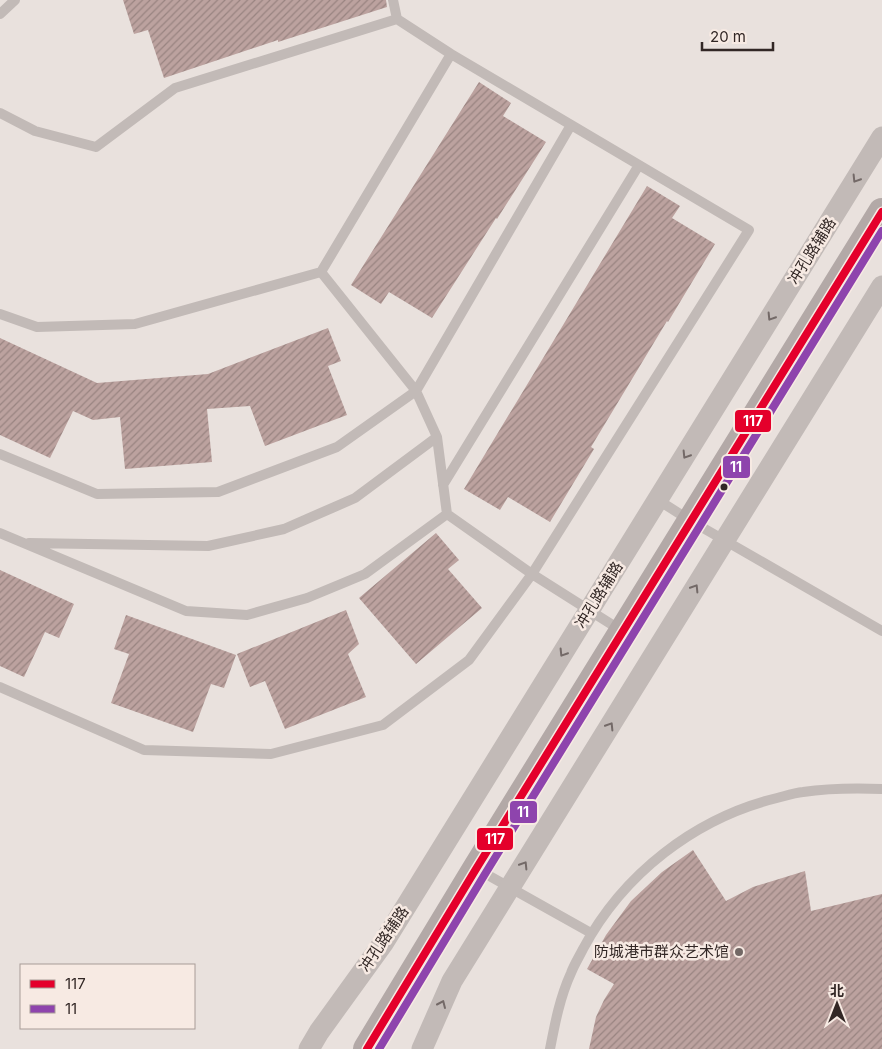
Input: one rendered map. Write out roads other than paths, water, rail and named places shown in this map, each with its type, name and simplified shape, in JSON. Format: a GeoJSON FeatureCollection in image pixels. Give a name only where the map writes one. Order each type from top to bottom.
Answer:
{"type":"FeatureCollection","features":[{"type":"Feature","properties":{"kind":"main road"},"geometry":{"type":"LineString","coordinates":[[367,1049],[882,212]]}},
{"type":"Feature","properties":{"kind":"street","name":"冲孔路辅路"},"geometry":{"type":"LineString","coordinates":[[309,1049],[319,1032],[384,942],[882,137]]}},
{"type":"Feature","properties":{"kind":"street"},"geometry":{"type":"LineString","coordinates":[[422,1049],[452,981],[882,286]]}},
{"type":"Feature","properties":{"kind":"lane"},"geometry":{"type":"LineString","coordinates":[[0,14],[15,0]]}},
{"type":"Feature","properties":{"kind":"lane"},"geometry":{"type":"LineString","coordinates":[[0,687],[144,750],[271,754],[383,725],[469,660],[532,574],[748,230],[451,54],[397,19],[393,0]]}},
{"type":"Feature","properties":{"kind":"lane"},"geometry":{"type":"LineString","coordinates":[[0,113],[35,131],[96,147],[175,88],[397,19]]}},
{"type":"Feature","properties":{"kind":"lane"},"geometry":{"type":"LineString","coordinates":[[0,314],[37,328],[135,324],[321,272],[451,54]]}},
{"type":"Feature","properties":{"kind":"lane"},"geometry":{"type":"LineString","coordinates":[[0,454],[97,494],[218,492],[337,447],[416,391],[572,125]]}},
{"type":"Feature","properties":{"kind":"lane"},"geometry":{"type":"LineString","coordinates":[[443,486],[639,165]]}},
{"type":"Feature","properties":{"kind":"lane"},"geometry":{"type":"LineString","coordinates":[[321,272],[416,391],[437,437],[447,514],[532,574],[623,631]]}},
{"type":"Feature","properties":{"kind":"lane"},"geometry":{"type":"LineString","coordinates":[[25,543],[208,546],[284,529],[355,498],[437,437]]}},
{"type":"Feature","properties":{"kind":"lane"},"geometry":{"type":"LineString","coordinates":[[658,500],[882,631]]}},
{"type":"Feature","properties":{"kind":"lane"},"geometry":{"type":"LineString","coordinates":[[0,533],[186,611],[247,615],[307,598],[365,574],[447,514]]}},
{"type":"Feature","properties":{"kind":"lane"},"geometry":{"type":"LineString","coordinates":[[550,1049],[557,1013],[571,972],[591,933],[616,898],[647,867],[680,840],[718,818],[758,802],[801,792],[844,788],[882,789]]}},
{"type":"Feature","properties":{"kind":"lane"},"geometry":{"type":"LineString","coordinates":[[476,869],[591,933]]}},
{"type":"Feature","properties":{"kind":"place","name":"防城港市群众艺术馆"},"geometry":{"type":"Point","coordinates":[739,952]}}]}
